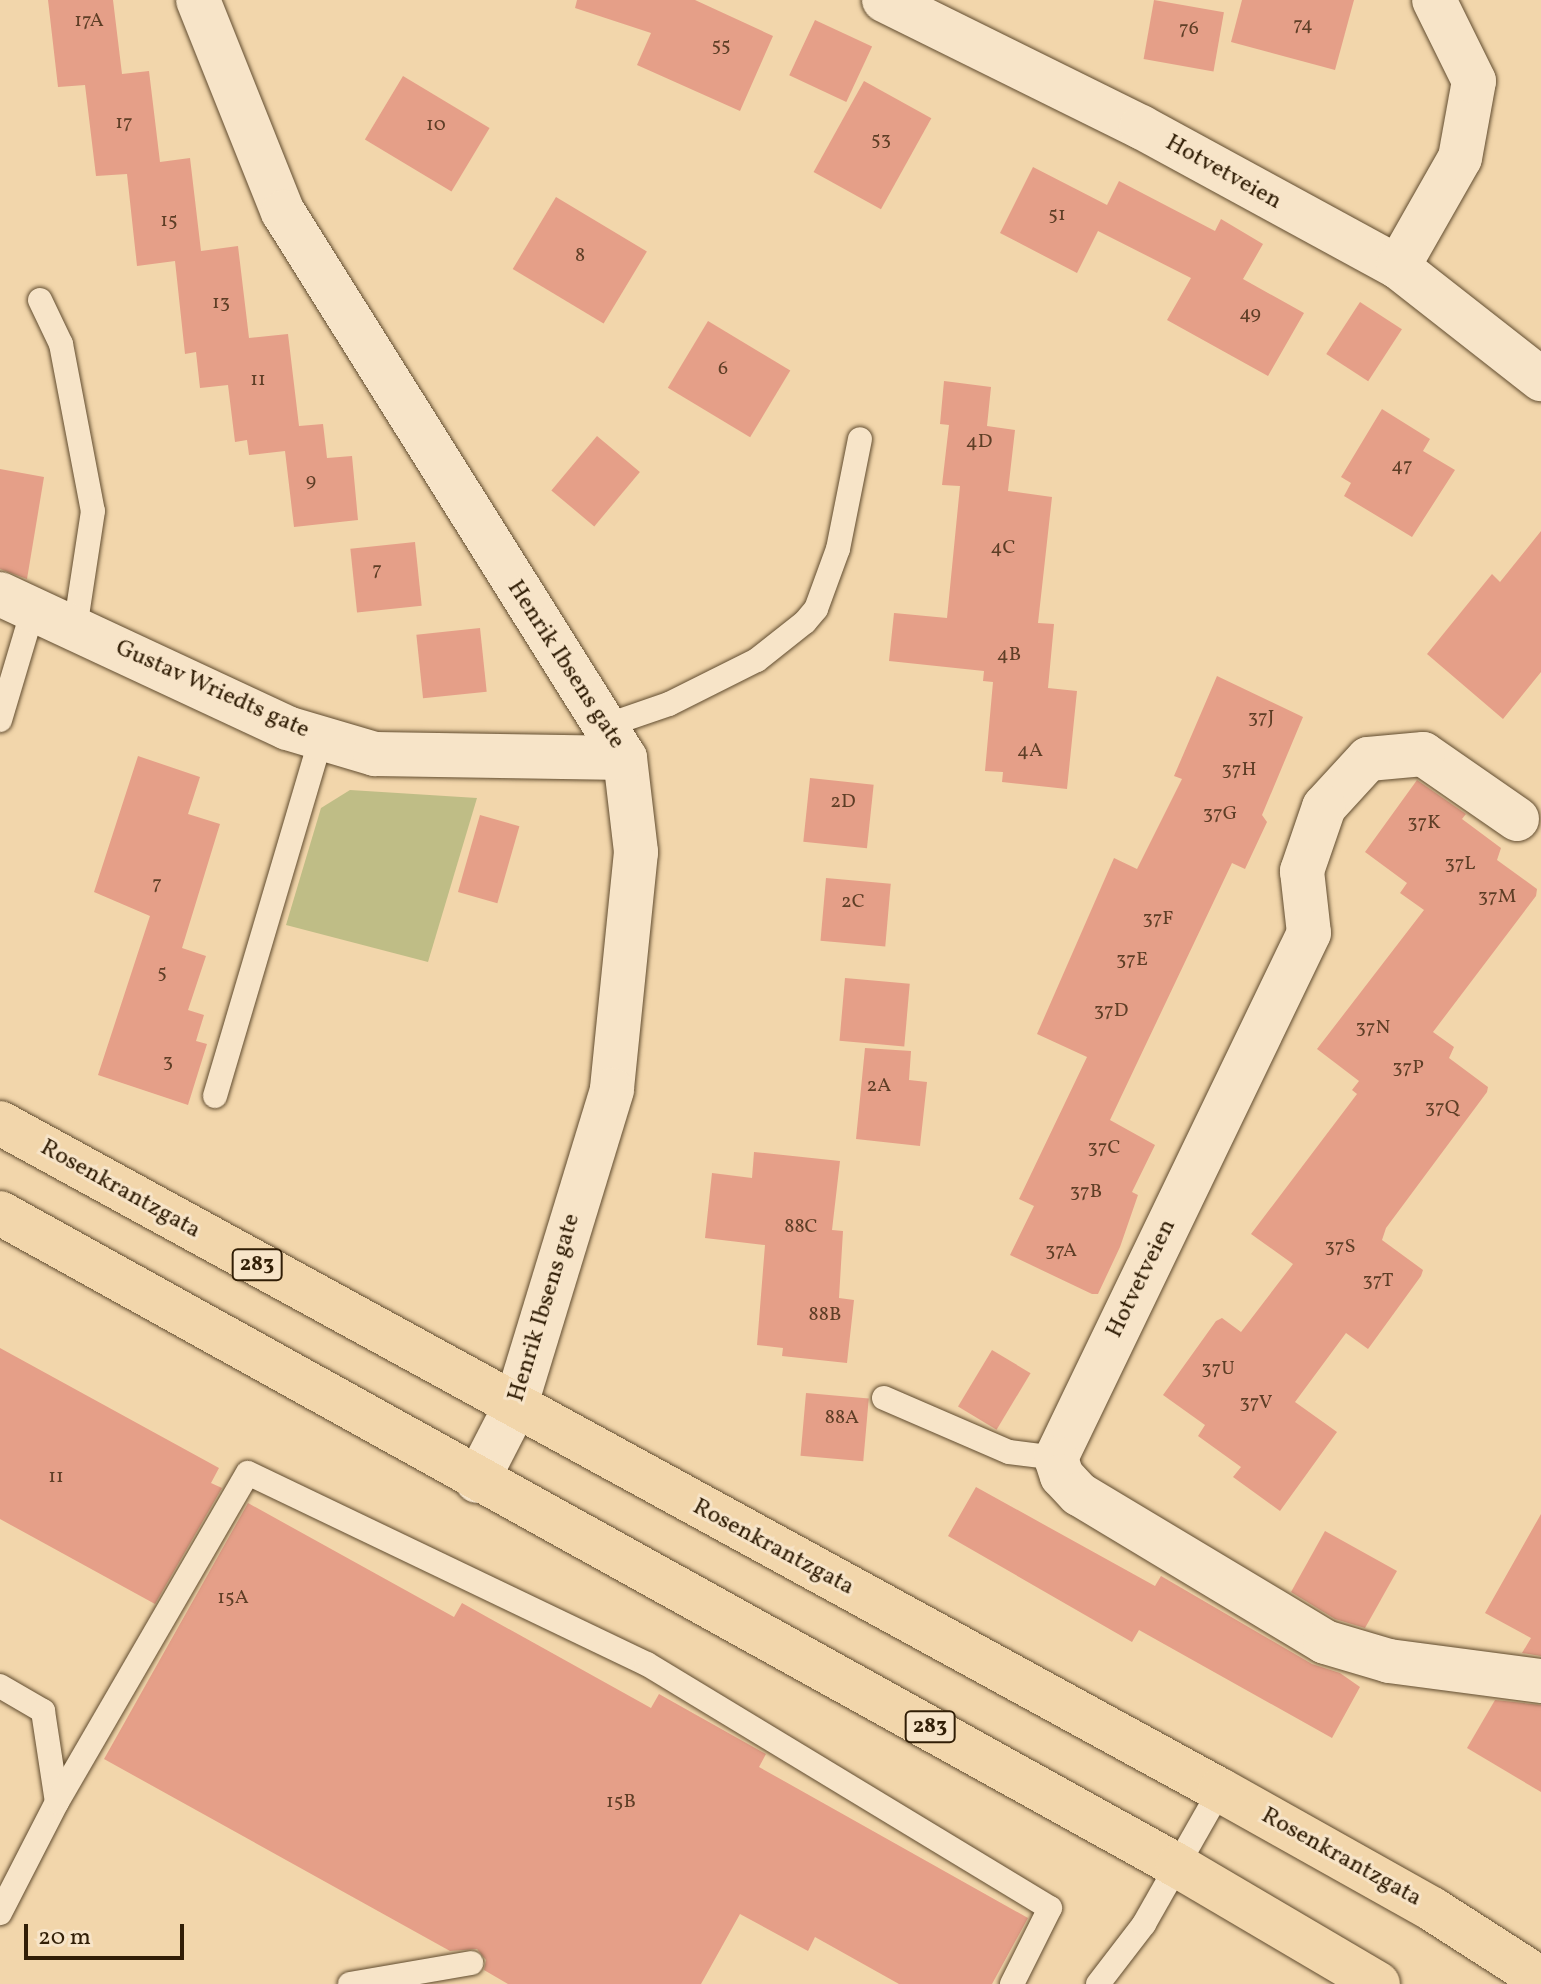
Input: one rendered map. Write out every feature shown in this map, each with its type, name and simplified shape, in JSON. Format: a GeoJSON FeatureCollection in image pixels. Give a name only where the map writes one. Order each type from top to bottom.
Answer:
{"type":"FeatureCollection","features":[{"type":"Feature","properties":{"kind":"main road","name":"Rosenkrantzgata"},"geometry":{"type":"LineString","coordinates":[[0,1123],[1220,1790],[1432,1909],[1541,1979]]}},
{"type":"Feature","properties":{"kind":"main road","name":"283"},"geometry":{"type":"LineString","coordinates":[[0,1213],[477,1481],[1178,1866],[1378,1984]]}},
{"type":"Feature","properties":{"kind":"street","name":"Henrik Ibsens gate"},"geometry":{"type":"LineString","coordinates":[[198,0],[283,212],[615,742],[636,852],[612,1090],[515,1407],[477,1481]]}},
{"type":"Feature","properties":{"kind":"street","name":"Hotvetveien"},"geometry":{"type":"LineString","coordinates":[[884,0],[1141,127],[1398,267],[1541,379]]}},
{"type":"Feature","properties":{"kind":"street"},"geometry":{"type":"LineString","coordinates":[[1398,267],[1460,158],[1474,81],[1434,0]]}},
{"type":"Feature","properties":{"kind":"street","name":"Gustav Wriedts gate"},"geometry":{"type":"LineString","coordinates":[[16,602],[287,728],[375,754],[615,742]]}},
{"type":"Feature","properties":{"kind":"street","name":"Hotvetveien"},"geometry":{"type":"LineString","coordinates":[[1056,1458],[1309,933],[1302,871],[1324,807],[1368,759],[1423,754],[1517,819]]}},
{"type":"Feature","properties":{"kind":"street"},"geometry":{"type":"LineString","coordinates":[[1056,1458],[1062,1476],[1079,1494],[1325,1642],[1389,1661],[1541,1681]]}},
{"type":"Feature","properties":{"kind":"lane"},"geometry":{"type":"LineString","coordinates":[[40,300],[61,344],[93,511],[75,629]]}},
{"type":"Feature","properties":{"kind":"lane"},"geometry":{"type":"LineString","coordinates":[[615,742],[669,704],[757,660],[805,622],[816,609],[838,549],[860,439]]}},
{"type":"Feature","properties":{"kind":"lane"},"geometry":{"type":"LineString","coordinates":[[0,720],[16,602]]}},
{"type":"Feature","properties":{"kind":"lane"},"geometry":{"type":"LineString","coordinates":[[215,1096],[321,738]]}},
{"type":"Feature","properties":{"kind":"lane"},"geometry":{"type":"LineString","coordinates":[[884,1398],[1009,1452],[1056,1458]]}},
{"type":"Feature","properties":{"kind":"lane"},"geometry":{"type":"LineString","coordinates":[[0,1913],[57,1802],[248,1473],[647,1664],[1050,1908],[1012,1984]]}},
{"type":"Feature","properties":{"kind":"lane"},"geometry":{"type":"LineString","coordinates":[[0,1686],[43,1711],[57,1802]]}},
{"type":"Feature","properties":{"kind":"lane"},"geometry":{"type":"LineString","coordinates":[[1098,1984],[1144,1924],[1220,1790]]}},
{"type":"Feature","properties":{"kind":"lane"},"geometry":{"type":"LineString","coordinates":[[350,1984],[471,1963]]}},
{"type":"Feature","properties":{"kind":"shaded area"},"geometry":{"type":"Polygon","coordinates":[[[350,790],[477,798],[428,962],[286,925],[321,808],[350,790]]]}},
{"type":"Feature","properties":{"kind":"building"},"geometry":{"type":"Polygon","coordinates":[[[48,0],[113,0],[122,74],[149,71],[160,162],[190,158],[201,251],[238,246],[249,338],[288,334],[299,426],[323,424],[327,458],[352,456],[358,520],[294,527],[285,451],[249,455],[247,440],[235,442],[228,385],[200,388],[196,352],[185,354],[175,261],[137,266],[127,174],[96,176],[85,85],[58,87],[48,0]]]}},
{"type":"Feature","properties":{"kind":"building"},"geometry":{"type":"Polygon","coordinates":[[[577,0],[695,0],[773,36],[740,111],[637,65],[651,33],[575,8],[577,0]]]}},
{"type":"Feature","properties":{"kind":"building"},"geometry":{"type":"Polygon","coordinates":[[[1154,0],[1224,12],[1214,71],[1144,59],[1154,0]]]}},
{"type":"Feature","properties":{"kind":"building"},"geometry":{"type":"Polygon","coordinates":[[[1242,0],[1354,0],[1335,70],[1231,42],[1242,0]]]}},
{"type":"Feature","properties":{"kind":"building"},"geometry":{"type":"Polygon","coordinates":[[[815,20],[872,47],[846,102],[789,75],[815,20]]]}},
{"type":"Feature","properties":{"kind":"building"},"geometry":{"type":"Polygon","coordinates":[[[403,76],[490,128],[451,191],[365,139],[403,76]]]}},
{"type":"Feature","properties":{"kind":"building"},"geometry":{"type":"Polygon","coordinates":[[[864,81],[931,118],[881,209],[814,172],[864,81]]]}},
{"type":"Feature","properties":{"kind":"building"},"geometry":{"type":"Polygon","coordinates":[[[1033,167],[1107,205],[1119,181],[1215,231],[1221,219],[1263,244],[1243,279],[1304,313],[1268,376],[1167,320],[1191,278],[1098,231],[1077,273],[1000,233],[1033,167]]]}},
{"type":"Feature","properties":{"kind":"building"},"geometry":{"type":"Polygon","coordinates":[[[556,197],[647,252],[604,324],[513,269],[556,197]]]}},
{"type":"Feature","properties":{"kind":"building"},"geometry":{"type":"Polygon","coordinates":[[[1360,302],[1402,329],[1368,381],[1326,354],[1360,302]]]}},
{"type":"Feature","properties":{"kind":"building"},"geometry":{"type":"Polygon","coordinates":[[[708,321],[790,370],[750,437],[668,388],[708,321]]]}},
{"type":"Feature","properties":{"kind":"building"},"geometry":{"type":"Polygon","coordinates":[[[944,381],[991,387],[987,426],[1015,430],[1008,491],[1052,497],[1038,623],[1054,624],[1048,688],[1077,691],[1067,789],[1002,782],[1003,772],[985,771],[993,682],[983,681],[984,671],[889,661],[894,613],[947,618],[960,486],[942,485],[949,425],[940,424],[944,381]]]}},
{"type":"Feature","properties":{"kind":"building"},"geometry":{"type":"Polygon","coordinates":[[[1382,409],[1430,439],[1423,451],[1455,470],[1412,537],[1344,496],[1351,483],[1341,477],[1382,409]]]}},
{"type":"Feature","properties":{"kind":"building"},"geometry":{"type":"Polygon","coordinates":[[[597,436],[640,472],[594,526],[551,490],[597,436]]]}},
{"type":"Feature","properties":{"kind":"building"},"geometry":{"type":"Polygon","coordinates":[[[0,469],[44,477],[27,579],[0,569],[0,469]]]}},
{"type":"Feature","properties":{"kind":"building"},"geometry":{"type":"Polygon","coordinates":[[[1541,531],[1541,672],[1503,719],[1427,654],[1492,574],[1500,582],[1541,531]]]}},
{"type":"Feature","properties":{"kind":"building"},"geometry":{"type":"Polygon","coordinates":[[[415,542],[422,606],[357,612],[350,549],[415,542]]]}},
{"type":"Feature","properties":{"kind":"building"},"geometry":{"type":"Polygon","coordinates":[[[480,628],[487,692],[423,698],[416,635],[480,628]]]}},
{"type":"Feature","properties":{"kind":"building"},"geometry":{"type":"Polygon","coordinates":[[[1217,676],[1303,717],[1262,815],[1267,822],[1245,869],[1232,863],[1110,1120],[1155,1145],[1132,1192],[1138,1195],[1120,1247],[1098,1294],[1092,1294],[1010,1255],[1034,1206],[1019,1199],[1087,1057],[1037,1034],[1114,858],[1137,869],[1182,779],[1174,776],[1217,676]]]}},
{"type":"Feature","properties":{"kind":"building"},"geometry":{"type":"Polygon","coordinates":[[[138,756],[200,777],[188,814],[220,824],[182,948],[206,956],[188,1010],[204,1015],[196,1041],[207,1044],[188,1105],[98,1075],[150,916],[94,892],[138,756]]]}},
{"type":"Feature","properties":{"kind":"building"},"geometry":{"type":"Polygon","coordinates":[[[810,778],[874,785],[867,848],[803,842],[810,778]]]}},
{"type":"Feature","properties":{"kind":"building"},"geometry":{"type":"Polygon","coordinates":[[[1417,780],[1466,814],[1462,819],[1501,848],[1497,860],[1537,889],[1536,896],[1433,1032],[1454,1047],[1449,1058],[1488,1087],[1487,1092],[1386,1228],[1382,1240],[1423,1270],[1421,1276],[1368,1349],[1346,1333],[1295,1402],[1337,1432],[1280,1511],[1233,1477],[1241,1467],[1198,1436],[1205,1425],[1163,1395],[1216,1321],[1222,1318],[1241,1332],[1293,1264],[1251,1234],[1357,1094],[1352,1090],[1359,1081],[1317,1049],[1424,910],[1400,893],[1407,883],[1365,852],[1417,780]]]}},
{"type":"Feature","properties":{"kind":"building"},"geometry":{"type":"Polygon","coordinates":[[[480,815],[519,826],[497,903],[458,892],[480,815]]]}},
{"type":"Feature","properties":{"kind":"building"},"geometry":{"type":"Polygon","coordinates":[[[826,878],[891,884],[885,946],[821,941],[826,878]]]}},
{"type":"Feature","properties":{"kind":"building"},"geometry":{"type":"Polygon","coordinates":[[[845,978],[910,984],[904,1046],[840,1041],[845,978]]]}},
{"type":"Feature","properties":{"kind":"building"},"geometry":{"type":"Polygon","coordinates":[[[865,1048],[911,1051],[909,1080],[927,1082],[920,1146],[856,1139],[865,1048]]]}},
{"type":"Feature","properties":{"kind":"building"},"geometry":{"type":"Polygon","coordinates":[[[754,1152],[840,1161],[832,1230],[843,1231],[839,1298],[854,1300],[847,1363],[782,1356],[783,1348],[757,1345],[765,1245],[705,1238],[712,1173],[752,1178],[754,1152]]]}},
{"type":"Feature","properties":{"kind":"building"},"geometry":{"type":"Polygon","coordinates":[[[0,1348],[219,1468],[211,1483],[222,1488],[155,1604],[0,1519],[0,1348]]]}},
{"type":"Feature","properties":{"kind":"building"},"geometry":{"type":"Polygon","coordinates":[[[992,1350],[1031,1373],[997,1430],[958,1407],[992,1350]]]}},
{"type":"Feature","properties":{"kind":"building"},"geometry":{"type":"Polygon","coordinates":[[[806,1393],[869,1398],[863,1461],[801,1456],[806,1393]]]}},
{"type":"Feature","properties":{"kind":"building"},"geometry":{"type":"Polygon","coordinates":[[[976,1487],[1155,1586],[1161,1576],[1312,1664],[1340,1673],[1360,1687],[1332,1738],[1139,1630],[1132,1642],[948,1536],[976,1487]]]}},
{"type":"Feature","properties":{"kind":"building"},"geometry":{"type":"Polygon","coordinates":[[[248,1503],[454,1617],[462,1603],[651,1708],[659,1694],[766,1754],[759,1767],[1028,1918],[992,1984],[899,1984],[815,1937],[808,1951],[740,1914],[701,1984],[508,1984],[484,1970],[486,1960],[477,1949],[450,1951],[104,1759],[248,1503]]]}},
{"type":"Feature","properties":{"kind":"building"},"geometry":{"type":"Polygon","coordinates":[[[1541,1514],[1541,1656],[1522,1653],[1531,1638],[1485,1613],[1541,1514]]]}},
{"type":"Feature","properties":{"kind":"building"},"geometry":{"type":"Polygon","coordinates":[[[1325,1531],[1397,1571],[1365,1628],[1335,1619],[1291,1592],[1325,1531]]]}},
{"type":"Feature","properties":{"kind":"building"},"geometry":{"type":"Polygon","coordinates":[[[1495,1700],[1541,1705],[1541,1792],[1467,1748],[1495,1700]]]}}]}
